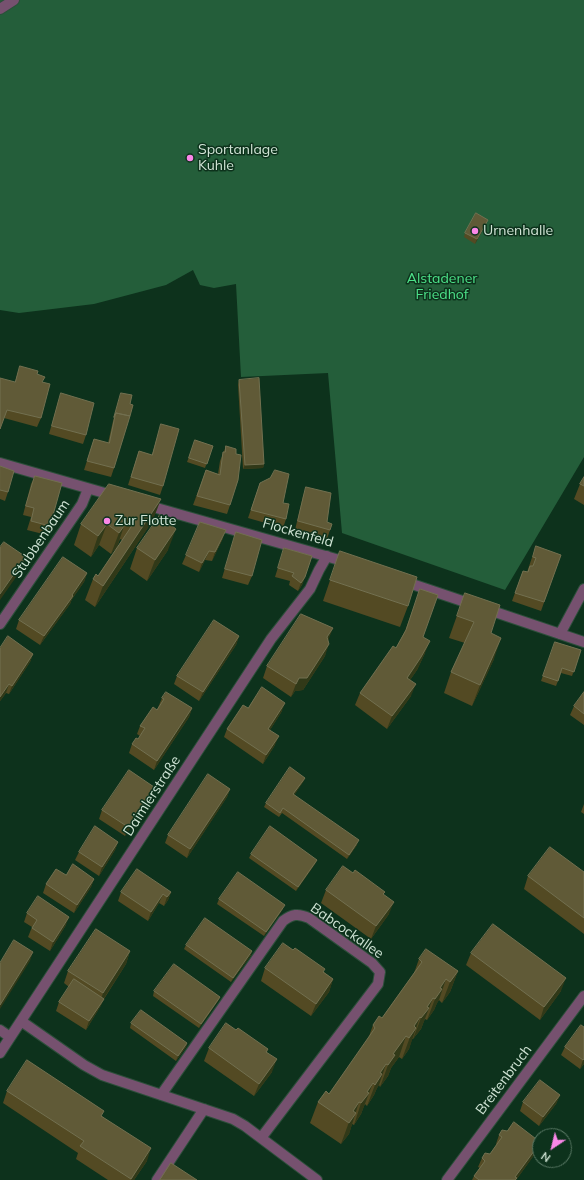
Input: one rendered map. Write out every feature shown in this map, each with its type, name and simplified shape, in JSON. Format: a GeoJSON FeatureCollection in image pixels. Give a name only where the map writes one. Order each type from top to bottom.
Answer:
{"type":"FeatureCollection","features":[{"type":"Feature","properties":{"kind":"street"},"geometry":{"type":"LineString","coordinates":[[0,9],[14,0]]}},
{"type":"Feature","properties":{"kind":"street","name":"Flockenfeld"},"geometry":{"type":"LineString","coordinates":[[0,463],[361,566]]}},
{"type":"Feature","properties":{"kind":"street","name":"Stubbenbaum"},"geometry":{"type":"LineString","coordinates":[[0,624],[82,504],[88,489]]}},
{"type":"Feature","properties":{"kind":"street","name":"Daimlerstraße"},"geometry":{"type":"LineString","coordinates":[[0,1053],[271,639],[310,589],[327,556]]}},
{"type":"Feature","properties":{"kind":"street"},"geometry":{"type":"LineString","coordinates":[[397,578],[584,642]]}},
{"type":"Feature","properties":{"kind":"street"},"geometry":{"type":"LineString","coordinates":[[560,634],[584,589]]}},
{"type":"Feature","properties":{"kind":"street","name":"Babcockallee"},"geometry":{"type":"LineString","coordinates":[[161,1095],[283,921],[294,914],[301,914],[372,963],[380,972],[378,984],[261,1138]]}},
{"type":"Feature","properties":{"kind":"street","name":"Breitenbruch"},"geometry":{"type":"LineString","coordinates":[[447,1180],[584,996]]}},
{"type":"Feature","properties":{"kind":"street"},"geometry":{"type":"LineString","coordinates":[[21,1021],[93,1070],[123,1082],[233,1119],[245,1126],[317,1180]]}},
{"type":"Feature","properties":{"kind":"street"},"geometry":{"type":"LineString","coordinates":[[0,1030],[10,1037]]}},
{"type":"Feature","properties":{"kind":"street"},"geometry":{"type":"LineString","coordinates":[[157,1180],[204,1109]]}},
{"type":"Feature","properties":{"kind":"green space","name":"Alstadener Friedhof"},"geometry":{"type":"Polygon","coordinates":[[[0,0],[584,0],[584,457],[505,590],[342,533],[328,373],[241,377],[236,284],[214,288],[200,285],[193,270],[166,285],[94,304],[19,313],[0,310],[0,0]]]}},
{"type":"Feature","properties":{"kind":"building","name":"Urnenhalle"},"geometry":{"type":"Polygon","coordinates":[[[476,213],[488,220],[477,239],[465,233],[476,213]]]}},
{"type":"Feature","properties":{"kind":"building"},"geometry":{"type":"Polygon","coordinates":[[[20,366],[38,371],[37,374],[45,377],[42,382],[50,384],[41,418],[7,410],[0,429],[0,378],[15,382],[20,366]]]}},
{"type":"Feature","properties":{"kind":"building"},"geometry":{"type":"Polygon","coordinates":[[[259,378],[264,464],[245,465],[239,380],[259,378]]]}},
{"type":"Feature","properties":{"kind":"building"},"geometry":{"type":"Polygon","coordinates":[[[61,393],[94,403],[86,435],[52,426],[61,393]]]}},
{"type":"Feature","properties":{"kind":"building"},"geometry":{"type":"Polygon","coordinates":[[[121,393],[132,395],[130,404],[133,405],[130,416],[116,413],[114,417],[121,393]]]}},
{"type":"Feature","properties":{"kind":"building"},"geometry":{"type":"Polygon","coordinates":[[[116,413],[130,416],[114,468],[87,461],[94,439],[109,443],[116,413]]]}},
{"type":"Feature","properties":{"kind":"building"},"geometry":{"type":"Polygon","coordinates":[[[161,424],[179,429],[163,486],[131,477],[139,451],[152,455],[161,424]]]}},
{"type":"Feature","properties":{"kind":"building"},"geometry":{"type":"Polygon","coordinates":[[[195,440],[213,446],[207,464],[189,458],[195,440]]]}},
{"type":"Feature","properties":{"kind":"building"},"geometry":{"type":"Polygon","coordinates":[[[226,446],[236,449],[236,454],[241,455],[238,480],[230,505],[197,496],[206,470],[220,475],[223,452],[225,452],[226,446]]]}},
{"type":"Feature","properties":{"kind":"building"},"geometry":{"type":"Polygon","coordinates":[[[0,466],[14,471],[8,492],[0,490],[0,466]]]}},
{"type":"Feature","properties":{"kind":"building"},"geometry":{"type":"Polygon","coordinates":[[[275,470],[289,474],[283,503],[289,504],[286,519],[251,510],[260,483],[270,478],[275,470]]]}},
{"type":"Feature","properties":{"kind":"building"},"geometry":{"type":"Polygon","coordinates":[[[35,476],[62,483],[50,526],[31,521],[34,508],[26,506],[35,476]]]}},
{"type":"Feature","properties":{"kind":"building"},"geometry":{"type":"Polygon","coordinates":[[[584,477],[584,486],[580,484],[584,477]]]}},
{"type":"Feature","properties":{"kind":"building"},"geometry":{"type":"Polygon","coordinates":[[[109,484],[161,499],[103,586],[93,579],[96,574],[98,576],[133,524],[131,522],[132,519],[125,518],[121,524],[124,526],[119,533],[107,524],[98,536],[81,524],[109,484]]]}},
{"type":"Feature","properties":{"kind":"building"},"geometry":{"type":"Polygon","coordinates":[[[306,487],[331,493],[327,522],[332,524],[330,530],[298,521],[306,487]]]}},
{"type":"Feature","properties":{"kind":"building"},"geometry":{"type":"Polygon","coordinates":[[[160,515],[176,529],[155,560],[137,548],[160,515]]]}},
{"type":"Feature","properties":{"kind":"building"},"geometry":{"type":"Polygon","coordinates":[[[200,522],[226,530],[215,552],[209,551],[202,563],[186,555],[200,522]]]}},
{"type":"Feature","properties":{"kind":"building"},"geometry":{"type":"Polygon","coordinates":[[[236,532],[262,540],[252,576],[225,569],[236,532]]]}},
{"type":"Feature","properties":{"kind":"building"},"geometry":{"type":"Polygon","coordinates":[[[4,542],[26,557],[0,594],[0,547],[4,542]]]}},
{"type":"Feature","properties":{"kind":"building"},"geometry":{"type":"Polygon","coordinates":[[[536,546],[561,555],[544,602],[515,593],[523,571],[528,572],[530,566],[533,566],[536,558],[533,557],[536,546]]]}},
{"type":"Feature","properties":{"kind":"building"},"geometry":{"type":"Polygon","coordinates":[[[284,548],[312,556],[305,577],[301,583],[292,576],[294,573],[278,568],[284,548]]]}},
{"type":"Feature","properties":{"kind":"building"},"geometry":{"type":"Polygon","coordinates":[[[340,551],[417,577],[408,606],[330,580],[340,551]]]}},
{"type":"Feature","properties":{"kind":"building"},"geometry":{"type":"Polygon","coordinates":[[[63,557],[87,573],[72,595],[73,596],[44,636],[19,620],[63,557]]]}},
{"type":"Feature","properties":{"kind":"building"},"geometry":{"type":"Polygon","coordinates":[[[420,589],[438,595],[423,637],[430,641],[407,678],[416,684],[392,716],[360,693],[393,646],[396,648],[406,630],[420,589]]]}},
{"type":"Feature","properties":{"kind":"building"},"geometry":{"type":"Polygon","coordinates":[[[465,593],[500,605],[491,633],[501,638],[480,685],[451,672],[474,622],[457,616],[465,593]]]}},
{"type":"Feature","properties":{"kind":"building"},"geometry":{"type":"Polygon","coordinates":[[[301,614],[333,628],[327,637],[329,644],[307,678],[299,678],[296,684],[267,666],[301,614]]]}},
{"type":"Feature","properties":{"kind":"building"},"geometry":{"type":"Polygon","coordinates":[[[214,620],[239,636],[203,692],[177,676],[214,620]]]}},
{"type":"Feature","properties":{"kind":"building"},"geometry":{"type":"Polygon","coordinates":[[[8,636],[33,654],[12,686],[9,684],[0,697],[0,648],[8,636]]]}},
{"type":"Feature","properties":{"kind":"building"},"geometry":{"type":"Polygon","coordinates":[[[555,642],[581,650],[574,672],[562,668],[558,681],[543,676],[555,642]]]}},
{"type":"Feature","properties":{"kind":"building"},"geometry":{"type":"Polygon","coordinates":[[[262,687],[285,703],[268,729],[279,736],[266,755],[227,729],[243,705],[248,708],[262,687]]]}},
{"type":"Feature","properties":{"kind":"building"},"geometry":{"type":"Polygon","coordinates":[[[166,692],[192,708],[157,761],[132,744],[136,738],[138,739],[145,728],[140,726],[153,707],[157,710],[164,699],[162,698],[166,692]]]}},
{"type":"Feature","properties":{"kind":"building"},"geometry":{"type":"Polygon","coordinates":[[[584,692],[584,714],[574,706],[584,692]]]}},
{"type":"Feature","properties":{"kind":"building"},"geometry":{"type":"Polygon","coordinates":[[[290,767],[305,778],[293,794],[359,840],[349,855],[283,808],[280,813],[266,803],[290,767]]]}},
{"type":"Feature","properties":{"kind":"building"},"geometry":{"type":"Polygon","coordinates":[[[129,770],[154,787],[128,827],[102,810],[129,770]]]}},
{"type":"Feature","properties":{"kind":"building"},"geometry":{"type":"Polygon","coordinates":[[[208,774],[230,789],[190,849],[168,835],[208,774]]]}},
{"type":"Feature","properties":{"kind":"building"},"geometry":{"type":"Polygon","coordinates":[[[95,826],[118,842],[102,867],[79,852],[95,826]]]}},
{"type":"Feature","properties":{"kind":"building"},"geometry":{"type":"Polygon","coordinates":[[[270,826],[317,860],[298,887],[251,854],[270,826]]]}},
{"type":"Feature","properties":{"kind":"building"},"geometry":{"type":"Polygon","coordinates":[[[550,847],[584,872],[584,918],[528,876],[550,847]]]}},
{"type":"Feature","properties":{"kind":"building"},"geometry":{"type":"Polygon","coordinates":[[[73,864],[94,879],[77,905],[46,884],[56,869],[66,875],[73,864]]]}},
{"type":"Feature","properties":{"kind":"building"},"geometry":{"type":"Polygon","coordinates":[[[343,866],[353,873],[355,870],[385,892],[383,894],[394,902],[376,926],[326,890],[343,866]]]}},
{"type":"Feature","properties":{"kind":"building"},"geometry":{"type":"Polygon","coordinates":[[[137,869],[171,892],[167,897],[163,894],[151,912],[121,892],[137,869]]]}},
{"type":"Feature","properties":{"kind":"building"},"geometry":{"type":"Polygon","coordinates":[[[238,872],[285,905],[266,932],[219,899],[238,872]]]}},
{"type":"Feature","properties":{"kind":"building"},"geometry":{"type":"Polygon","coordinates":[[[38,896],[69,917],[53,942],[32,928],[37,920],[27,913],[38,896]]]}},
{"type":"Feature","properties":{"kind":"building"},"geometry":{"type":"Polygon","coordinates":[[[205,918],[252,951],[233,978],[186,945],[205,918]]]}},
{"type":"Feature","properties":{"kind":"building"},"geometry":{"type":"Polygon","coordinates":[[[493,924],[566,978],[544,1007],[471,953],[493,924]]]}},
{"type":"Feature","properties":{"kind":"building"},"geometry":{"type":"Polygon","coordinates":[[[96,929],[130,951],[103,993],[68,971],[96,929]]]}},
{"type":"Feature","properties":{"kind":"building"},"geometry":{"type":"Polygon","coordinates":[[[14,940],[33,952],[0,1005],[0,963],[14,940]]]}},
{"type":"Feature","properties":{"kind":"building"},"geometry":{"type":"Polygon","coordinates":[[[283,943],[293,950],[295,948],[325,969],[323,972],[333,979],[316,1004],[265,968],[283,943]]]}},
{"type":"Feature","properties":{"kind":"building"},"geometry":{"type":"Polygon","coordinates":[[[426,949],[458,971],[450,982],[446,979],[440,988],[442,989],[435,999],[433,998],[427,1007],[429,1008],[414,1026],[416,1028],[409,1038],[406,1036],[393,1054],[395,1055],[388,1065],[386,1064],[380,1073],[382,1074],[375,1085],[373,1083],[367,1092],[369,1093],[361,1103],[359,1102],[353,1111],[356,1113],[349,1123],[318,1102],[326,1091],[329,1094],[375,1028],[373,1025],[379,1016],[382,1018],[422,962],[419,959],[426,949]]]}},
{"type":"Feature","properties":{"kind":"building"},"geometry":{"type":"Polygon","coordinates":[[[174,964],[220,997],[201,1024],[154,991],[174,964]]]}},
{"type":"Feature","properties":{"kind":"building"},"geometry":{"type":"Polygon","coordinates":[[[74,979],[104,999],[89,1021],[59,1002],[74,979]]]}},
{"type":"Feature","properties":{"kind":"building"},"geometry":{"type":"Polygon","coordinates":[[[141,1010],[187,1043],[178,1056],[131,1023],[141,1010]]]}},
{"type":"Feature","properties":{"kind":"building"},"geometry":{"type":"Polygon","coordinates":[[[226,1023],[236,1030],[238,1028],[268,1049],[266,1052],[277,1059],[259,1084],[209,1048],[226,1023]]]}},
{"type":"Feature","properties":{"kind":"building"},"geometry":{"type":"Polygon","coordinates":[[[581,1025],[584,1027],[583,1060],[565,1047],[581,1025]]]}},
{"type":"Feature","properties":{"kind":"building"},"geometry":{"type":"Polygon","coordinates":[[[27,1060],[104,1111],[101,1116],[151,1148],[131,1179],[80,1146],[84,1141],[7,1091],[27,1060]]]}},
{"type":"Feature","properties":{"kind":"building"},"geometry":{"type":"Polygon","coordinates":[[[540,1080],[560,1095],[543,1117],[523,1102],[540,1080]]]}},
{"type":"Feature","properties":{"kind":"building"},"geometry":{"type":"Polygon","coordinates":[[[514,1122],[532,1136],[532,1154],[515,1177],[517,1178],[515,1180],[479,1180],[474,1176],[485,1161],[482,1158],[485,1153],[490,1154],[502,1137],[499,1135],[502,1130],[507,1131],[514,1122]]]}},
{"type":"Feature","properties":{"kind":"building"},"geometry":{"type":"Polygon","coordinates":[[[171,1163],[197,1180],[160,1180],[171,1163]]]}},
{"type":"Feature","properties":{"kind":"place","name":"Sportanlage Kuhle"},"geometry":{"type":"Point","coordinates":[190,158]}},
{"type":"Feature","properties":{"kind":"place","name":"Urnenhalle"},"geometry":{"type":"Point","coordinates":[475,231]}},
{"type":"Feature","properties":{"kind":"place","name":"Zur Flotte"},"geometry":{"type":"Point","coordinates":[107,521]}}]}
